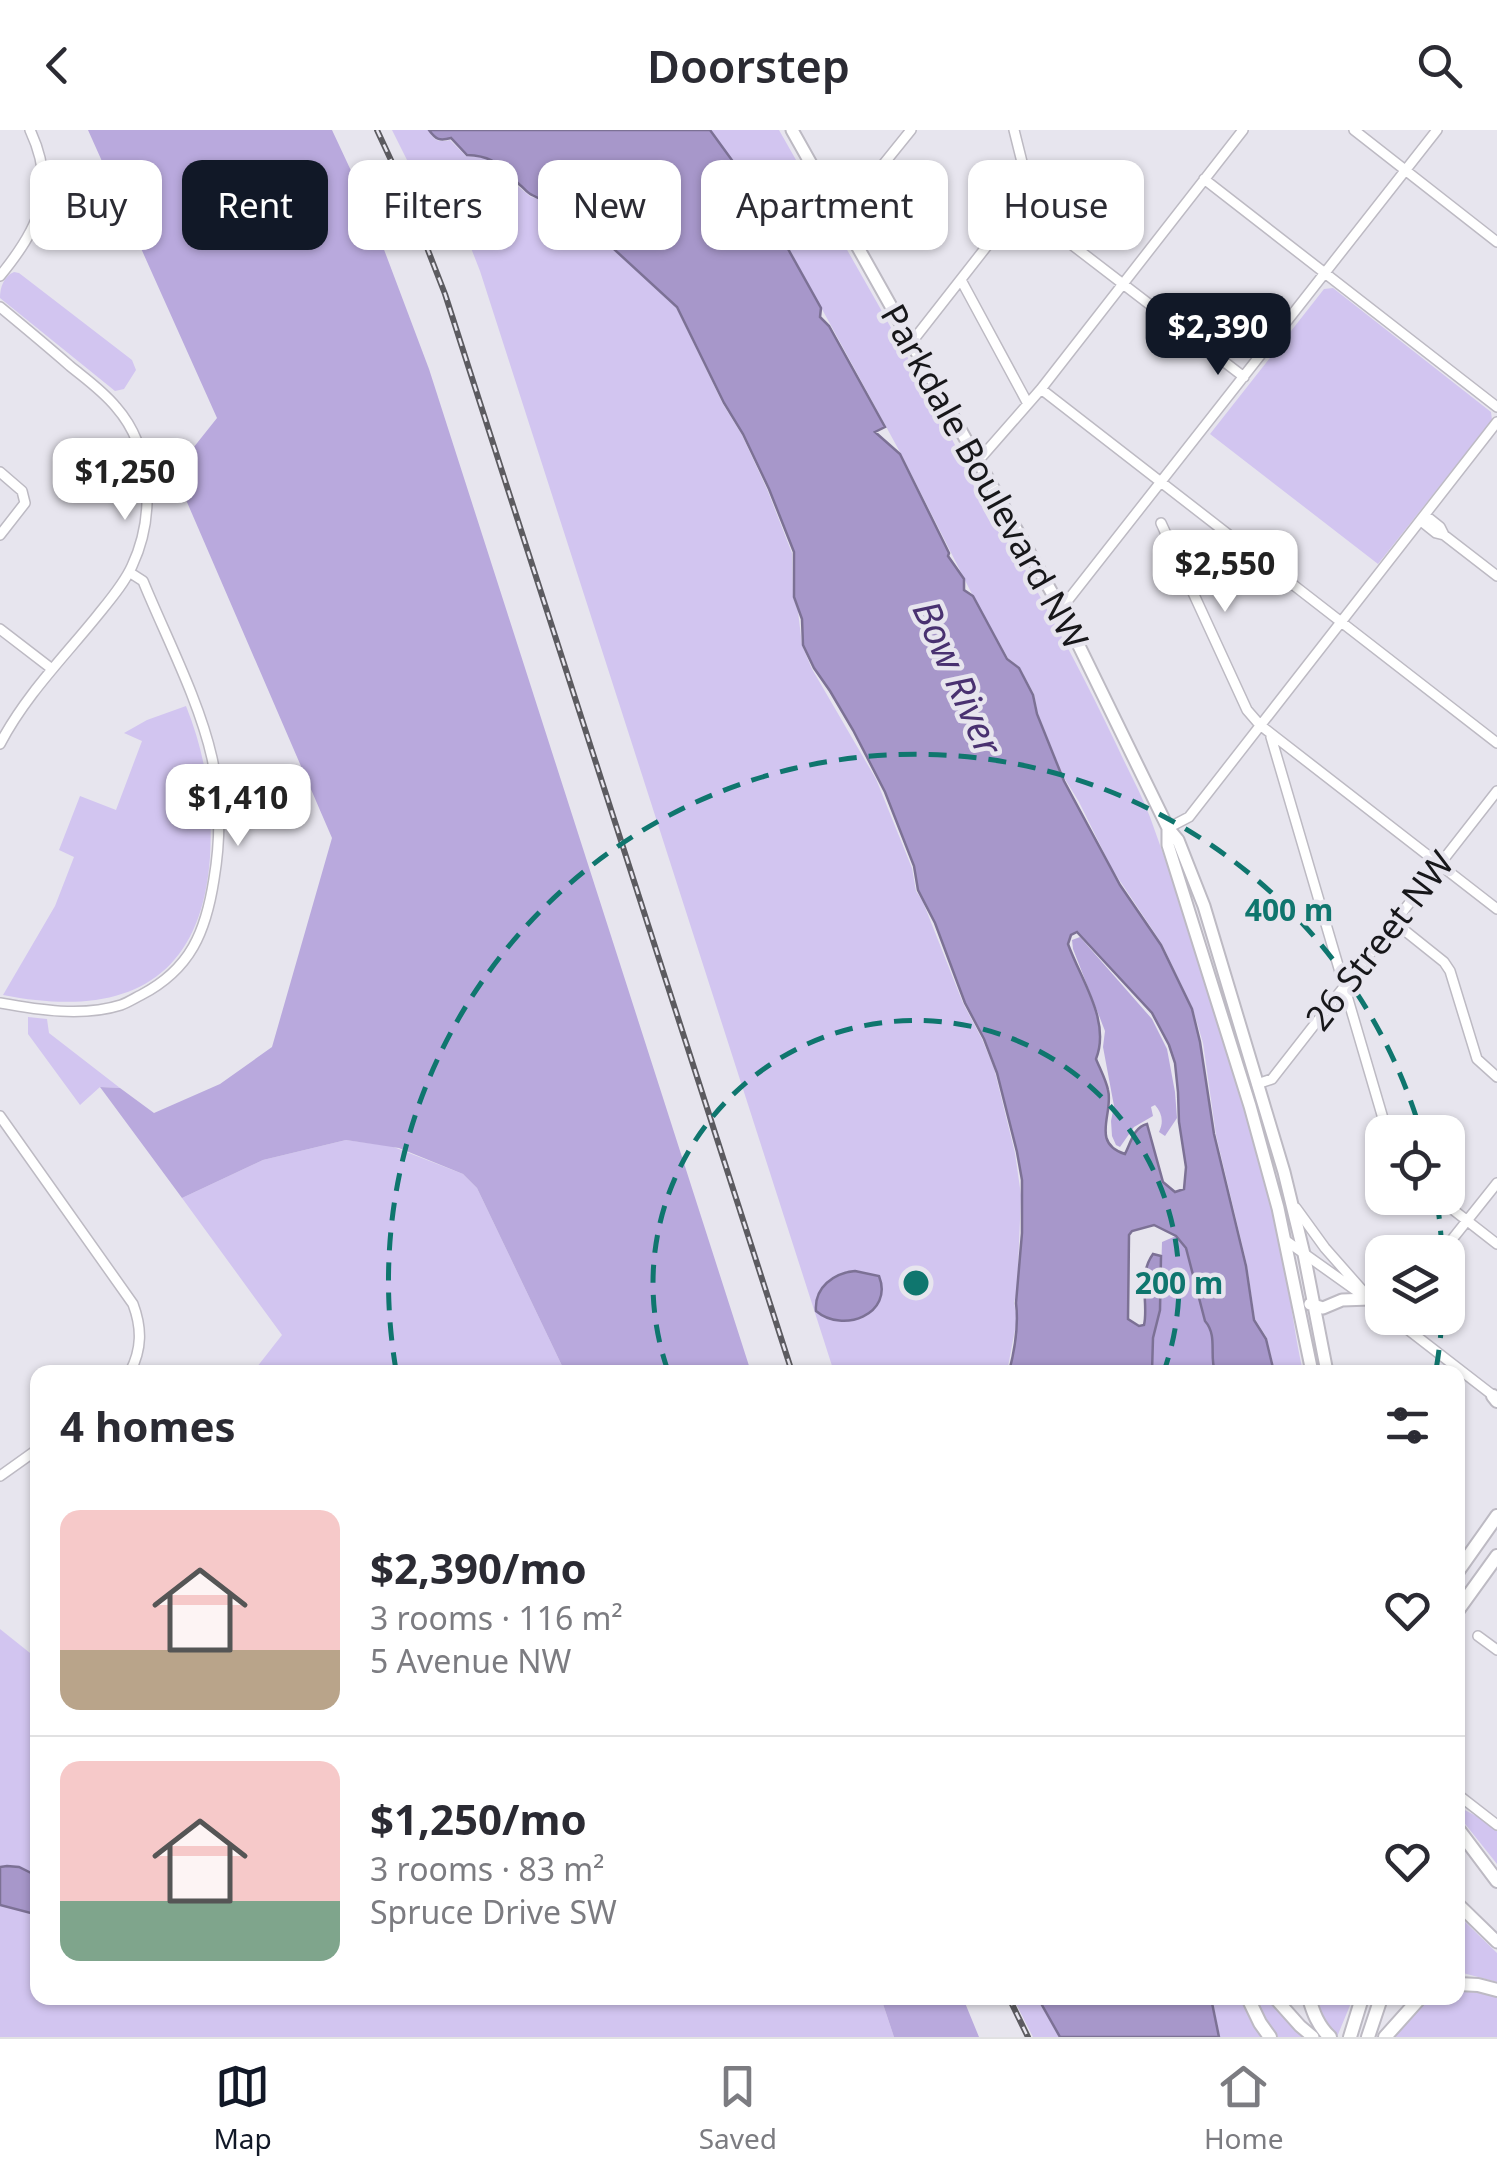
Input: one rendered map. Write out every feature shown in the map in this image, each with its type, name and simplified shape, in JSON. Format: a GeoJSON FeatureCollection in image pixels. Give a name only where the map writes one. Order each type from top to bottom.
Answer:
{"type":"FeatureCollection","features":[{"type":"Feature","properties":{"kind":"highway"},"geometry":{"type":"LineString","coordinates":[[1465,1561],[1497,1516]]}},
{"type":"Feature","properties":{"kind":"highway"},"geometry":{"type":"LineString","coordinates":[[1465,1600],[1497,1556]]}},
{"type":"Feature","properties":{"kind":"highway"},"geometry":{"type":"LineString","coordinates":[[1465,1838],[1497,1881]]}},
{"type":"Feature","properties":{"kind":"highway"},"geometry":{"type":"LineString","coordinates":[[1465,1984],[1497,1990]]}},
{"type":"Feature","properties":{"kind":"highway"},"geometry":{"type":"LineString","coordinates":[[1251,2005],[1270,2037]]}},
{"type":"Feature","properties":{"kind":"highway"},"geometry":{"type":"LineString","coordinates":[[1311,2005],[1314,2016],[1330,2037]]}},
{"type":"Feature","properties":{"kind":"highway"},"geometry":{"type":"LineString","coordinates":[[1352,2031],[1360,2005]]}},
{"type":"Feature","properties":{"kind":"highway"},"geometry":{"type":"LineString","coordinates":[[1368,2036],[1379,2005]]}},
{"type":"Feature","properties":{"kind":"highway"},"geometry":{"type":"LineString","coordinates":[[1384,2037],[1414,2005]]}},
{"type":"Feature","properties":{"kind":"main road","name":"Parkdale Boulevard NW"},"geometry":{"type":"LineString","coordinates":[[792,130],[808,160]]}},
{"type":"Feature","properties":{"kind":"main road","name":"Parkdale Boulevard NW"},"geometry":{"type":"LineString","coordinates":[[858,250],[1061,609],[1194,878],[1292,1200],[1326,1365]]}},
{"type":"Feature","properties":{"kind":"main road","name":"Parkdale Boulevard NW"},"geometry":{"type":"LineString","coordinates":[[1168,828],[1168,846],[1250,1106],[1285,1240],[1311,1365]]}},
{"type":"Feature","properties":{"kind":"main road"},"geometry":{"type":"LineString","coordinates":[[1296,1292],[1306,1303],[1323,1308],[1342,1300],[1365,1299]]}},
{"type":"Feature","properties":{"kind":"main road"},"geometry":{"type":"LineString","coordinates":[[1319,1331],[1331,1305]]}},
{"type":"Feature","properties":{"kind":"main road"},"geometry":{"type":"LineString","coordinates":[[1465,1911],[1497,1942]]}},
{"type":"Feature","properties":{"kind":"main road"},"geometry":{"type":"LineString","coordinates":[[1282,2005],[1313,2037]]}},
{"type":"Feature","properties":{"kind":"street"},"geometry":{"type":"LineString","coordinates":[[0,276],[32,232],[41,205],[43,173],[30,130]]}},
{"type":"Feature","properties":{"kind":"street"},"geometry":{"type":"LineString","coordinates":[[886,160],[910,130]]}},
{"type":"Feature","properties":{"kind":"street"},"geometry":{"type":"LineString","coordinates":[[1014,130],[1022,160]]}},
{"type":"Feature","properties":{"kind":"street"},"geometry":{"type":"LineString","coordinates":[[978,461],[1041,389],[1243,130]]}},
{"type":"Feature","properties":{"kind":"street"},"geometry":{"type":"LineString","coordinates":[[1354,130],[1497,242]]}},
{"type":"Feature","properties":{"kind":"street"},"geometry":{"type":"LineString","coordinates":[[1061,609],[1437,130]]}},
{"type":"Feature","properties":{"kind":"street"},"geometry":{"type":"LineString","coordinates":[[1204,180],[1497,407]]}},
{"type":"Feature","properties":{"kind":"street"},"geometry":{"type":"LineString","coordinates":[[911,343],[984,250]]}},
{"type":"Feature","properties":{"kind":"street"},"geometry":{"type":"LineString","coordinates":[[1078,250],[1244,377]]}},
{"type":"Feature","properties":{"kind":"street"},"geometry":{"type":"LineString","coordinates":[[961,280],[1028,404]]}},
{"type":"Feature","properties":{"kind":"street"},"geometry":{"type":"LineString","coordinates":[[0,306],[116,407],[131,429],[145,470],[147,500],[140,543],[129,572],[30,695],[0,744]]}},
{"type":"Feature","properties":{"kind":"street"},"geometry":{"type":"LineString","coordinates":[[1041,389],[1497,743]]}},
{"type":"Feature","properties":{"kind":"street"},"geometry":{"type":"LineString","coordinates":[[1168,828],[1189,817],[1497,422]]}},
{"type":"Feature","properties":{"kind":"street"},"geometry":{"type":"LineString","coordinates":[[0,472],[22,490],[24,497],[23,508],[0,535]]}},
{"type":"Feature","properties":{"kind":"street"},"geometry":{"type":"LineString","coordinates":[[1423,518],[1436,534],[1444,535],[1497,576]]}},
{"type":"Feature","properties":{"kind":"street"},"geometry":{"type":"LineString","coordinates":[[1161,524],[1247,710],[1270,734],[1497,908]]}},
{"type":"Feature","properties":{"kind":"street"},"geometry":{"type":"LineString","coordinates":[[0,1003],[78,1011],[121,1005],[156,987],[179,967],[204,928],[220,824],[211,754],[195,706],[142,582],[129,572]]}},
{"type":"Feature","properties":{"kind":"street"},"geometry":{"type":"LineString","coordinates":[[0,629],[52,669]]}},
{"type":"Feature","properties":{"kind":"street"},"geometry":{"type":"LineString","coordinates":[[1270,734],[1383,1115]]}},
{"type":"Feature","properties":{"kind":"street","name":"26 Street NW"},"geometry":{"type":"LineString","coordinates":[[1257,1084],[1272,1079],[1497,791]]}},
{"type":"Feature","properties":{"kind":"street"},"geometry":{"type":"LineString","coordinates":[[1394,922],[1450,971],[1476,1059],[1497,1077]]}},
{"type":"Feature","properties":{"kind":"street"},"geometry":{"type":"LineString","coordinates":[[0,1116],[133,1304],[140,1340],[133,1365]]}},
{"type":"Feature","properties":{"kind":"street"},"geometry":{"type":"LineString","coordinates":[[1456,1235],[1497,1183]]}},
{"type":"Feature","properties":{"kind":"street"},"geometry":{"type":"LineString","coordinates":[[1292,1200],[1305,1223],[1365,1293]]}},
{"type":"Feature","properties":{"kind":"street"},"geometry":{"type":"LineString","coordinates":[[1460,1215],[1497,1244]]}},
{"type":"Feature","properties":{"kind":"street"},"geometry":{"type":"LineString","coordinates":[[1285,1240],[1365,1296]]}},
{"type":"Feature","properties":{"kind":"street"},"geometry":{"type":"LineString","coordinates":[[1415,1335],[1453,1365]]}},
{"type":"Feature","properties":{"kind":"street"},"geometry":{"type":"LineString","coordinates":[[1465,1375],[1496,1399]]}},
{"type":"Feature","properties":{"kind":"street"},"geometry":{"type":"LineString","coordinates":[[0,1476],[30,1455]]}},
{"type":"Feature","properties":{"kind":"street"},"geometry":{"type":"LineString","coordinates":[[1478,1636],[1497,1650]]}},
{"type":"Feature","properties":{"kind":"street"},"geometry":{"type":"LineString","coordinates":[[1465,1800],[1497,1825]]}},
{"type":"Feature","properties":{"kind":"shaded area"},"geometry":{"type":"Polygon","coordinates":[[[88,130],[332,130],[348,164],[348,250],[384,250],[429,369],[749,1365],[562,1365],[477,1188],[463,1174],[399,1148],[346,1140],[263,1160],[182,1198],[100,1087],[120,1088],[154,1113],[220,1084],[272,1047],[332,838],[174,472],[217,418],[142,250],[162,250],[162,160],[101,160],[88,130]]]}},
{"type":"Feature","properties":{"kind":"shaded area"},"geometry":{"type":"Polygon","coordinates":[[[392,130],[428,130],[437,140],[450,140],[466,156],[490,160],[407,160],[392,130]]]}},
{"type":"Feature","properties":{"kind":"shaded area"},"geometry":{"type":"Polygon","coordinates":[[[710,130],[779,130],[796,160],[732,160],[710,130]]]}},
{"type":"Feature","properties":{"kind":"shaded area"},"geometry":{"type":"Polygon","coordinates":[[[518,186],[538,198],[538,250],[615,250],[676,307],[742,435],[792,553],[793,597],[802,645],[876,779],[912,868],[916,891],[994,1068],[1021,1195],[1014,1302],[1017,1319],[1008,1365],[832,1365],[472,250],[518,250],[518,186]]]}},
{"type":"Feature","properties":{"kind":"shaded area"},"geometry":{"type":"Polygon","coordinates":[[[790,250],[847,250],[941,418],[986,514],[1008,539],[1051,616],[1139,790],[1185,917],[1247,1120],[1279,1242],[1302,1365],[1273,1365],[1267,1338],[1255,1319],[1247,1265],[1216,1135],[1203,1043],[1193,1009],[1162,944],[1112,869],[1063,776],[1034,694],[1020,668],[1008,658],[973,596],[790,250]]]}},
{"type":"Feature","properties":{"kind":"shaded area"},"geometry":{"type":"Polygon","coordinates":[[[14,272],[132,360],[136,370],[124,389],[115,391],[0,298],[3,282],[14,272]]]}},
{"type":"Feature","properties":{"kind":"shaded area"},"geometry":{"type":"Polygon","coordinates":[[[1333,288],[1491,412],[1492,420],[1378,564],[1210,434],[1324,289],[1333,288]]]}},
{"type":"Feature","properties":{"kind":"shaded area"},"geometry":{"type":"Polygon","coordinates":[[[186,706],[207,780],[210,818],[210,857],[203,901],[190,936],[171,963],[147,983],[117,995],[83,1001],[45,1001],[3,995],[55,906],[74,857],[59,850],[80,796],[116,810],[142,741],[124,733],[186,706]]]}},
{"type":"Feature","properties":{"kind":"shaded area"},"geometry":{"type":"Polygon","coordinates":[[[1080,937],[1152,1019],[1167,1049],[1177,1118],[1165,1136],[1159,1132],[1162,1118],[1155,1105],[1151,1107],[1153,1116],[1134,1127],[1120,1147],[1112,1136],[1114,1106],[1103,1047],[1105,1031],[1073,949],[1072,940],[1080,937]]]}},
{"type":"Feature","properties":{"kind":"shaded area"},"geometry":{"type":"Polygon","coordinates":[[[28,1017],[47,1019],[49,1033],[120,1088],[100,1087],[80,1105],[28,1034],[28,1017]]]}},
{"type":"Feature","properties":{"kind":"shaded area"},"geometry":{"type":"Polygon","coordinates":[[[346,1140],[391,1146],[463,1174],[477,1188],[562,1365],[258,1365],[282,1335],[182,1198],[263,1160],[346,1140]]]}},
{"type":"Feature","properties":{"kind":"shaded area"},"geometry":{"type":"Polygon","coordinates":[[[1176,1236],[1186,1248],[1211,1332],[1214,1365],[1152,1365],[1153,1338],[1160,1310],[1162,1242],[1176,1236]]]}},
{"type":"Feature","properties":{"kind":"shaded area"},"geometry":{"type":"Polygon","coordinates":[[[0,1629],[30,1653],[30,2005],[883,2005],[894,2037],[0,2037],[0,1629]]]}},
{"type":"Feature","properties":{"kind":"shaded area"},"geometry":{"type":"Polygon","coordinates":[[[1465,1810],[1497,1831],[1497,1864],[1465,1824],[1465,1810]]]}},
{"type":"Feature","properties":{"kind":"shaded area"},"geometry":{"type":"Polygon","coordinates":[[[1465,1922],[1497,1953],[1497,1982],[1465,1974],[1465,1922]]]}},
{"type":"Feature","properties":{"kind":"shaded area"},"geometry":{"type":"Polygon","coordinates":[[[1465,1989],[1497,1995],[1497,2037],[1390,2037],[1417,2008],[1465,2005],[1465,1989]]]}},
{"type":"Feature","properties":{"kind":"shaded area"},"geometry":{"type":"Polygon","coordinates":[[[883,2005],[966,2005],[979,2037],[894,2037],[883,2005]]]}},
{"type":"Feature","properties":{"kind":"shaded area"},"geometry":{"type":"Polygon","coordinates":[[[1017,2005],[1041,2005],[1059,2037],[1033,2037],[1017,2005]]]}},
{"type":"Feature","properties":{"kind":"shaded area"},"geometry":{"type":"Polygon","coordinates":[[[1213,2005],[1247,2005],[1266,2037],[1220,2037],[1213,2005]]]}},
{"type":"Feature","properties":{"kind":"shaded area"},"geometry":{"type":"Polygon","coordinates":[[[1257,2005],[1275,2005],[1305,2037],[1278,2037],[1257,2005]]]}},
{"type":"Feature","properties":{"kind":"shaded area"},"geometry":{"type":"Polygon","coordinates":[[[1316,2005],[1350,2005],[1337,2037],[1331,2034],[1316,2005]]]}},
{"type":"Feature","properties":{"kind":"water","name":"Bow River"},"geometry":{"type":"Polygon","coordinates":[[[429,130],[710,130],[732,160],[701,160],[701,250],[789,250],[821,308],[820,317],[829,326],[885,427],[875,432],[900,454],[948,556],[964,579],[964,590],[973,596],[1007,659],[1019,668],[1033,695],[1064,781],[1120,885],[1161,945],[1192,1009],[1254,1320],[1266,1339],[1272,1365],[1214,1365],[1211,1333],[1186,1248],[1176,1236],[1154,1225],[1129,1235],[1128,1319],[1139,1326],[1144,1325],[1148,1263],[1153,1254],[1161,1256],[1160,1310],[1153,1338],[1152,1365],[1011,1365],[1017,1329],[1022,1180],[997,1073],[918,890],[914,866],[885,792],[803,645],[802,619],[794,597],[794,552],[769,489],[677,307],[615,250],[681,250],[681,160],[538,160],[538,197],[518,183],[518,160],[467,155],[451,138],[438,139],[429,130]],[[1077,932],[1071,935],[1068,944],[1100,1030],[1096,1059],[1108,1090],[1108,1143],[1125,1154],[1136,1132],[1147,1124],[1163,1182],[1175,1192],[1184,1189],[1186,1167],[1175,1063],[1152,1013],[1077,932]]]}},
{"type":"Feature","properties":{"kind":"water"},"geometry":{"type":"Polygon","coordinates":[[[855,1271],[879,1276],[882,1289],[873,1310],[852,1320],[839,1321],[816,1311],[822,1288],[840,1275],[855,1271]]]}},
{"type":"Feature","properties":{"kind":"water"},"geometry":{"type":"Polygon","coordinates":[[[0,1867],[19,1867],[30,1872],[30,1913],[0,1905],[0,1867]]]}},
{"type":"Feature","properties":{"kind":"water"},"geometry":{"type":"Polygon","coordinates":[[[1042,2005],[1212,2005],[1219,2037],[1060,2037],[1042,2005]]]}},
{"type":"Feature","properties":{"kind":"railway"},"geometry":{"type":"LineString","coordinates":[[377,130],[445,294],[790,1365]]}},
{"type":"Feature","properties":{"kind":"railway"},"geometry":{"type":"LineString","coordinates":[[1012,2005],[1028,2037]]}}]}
